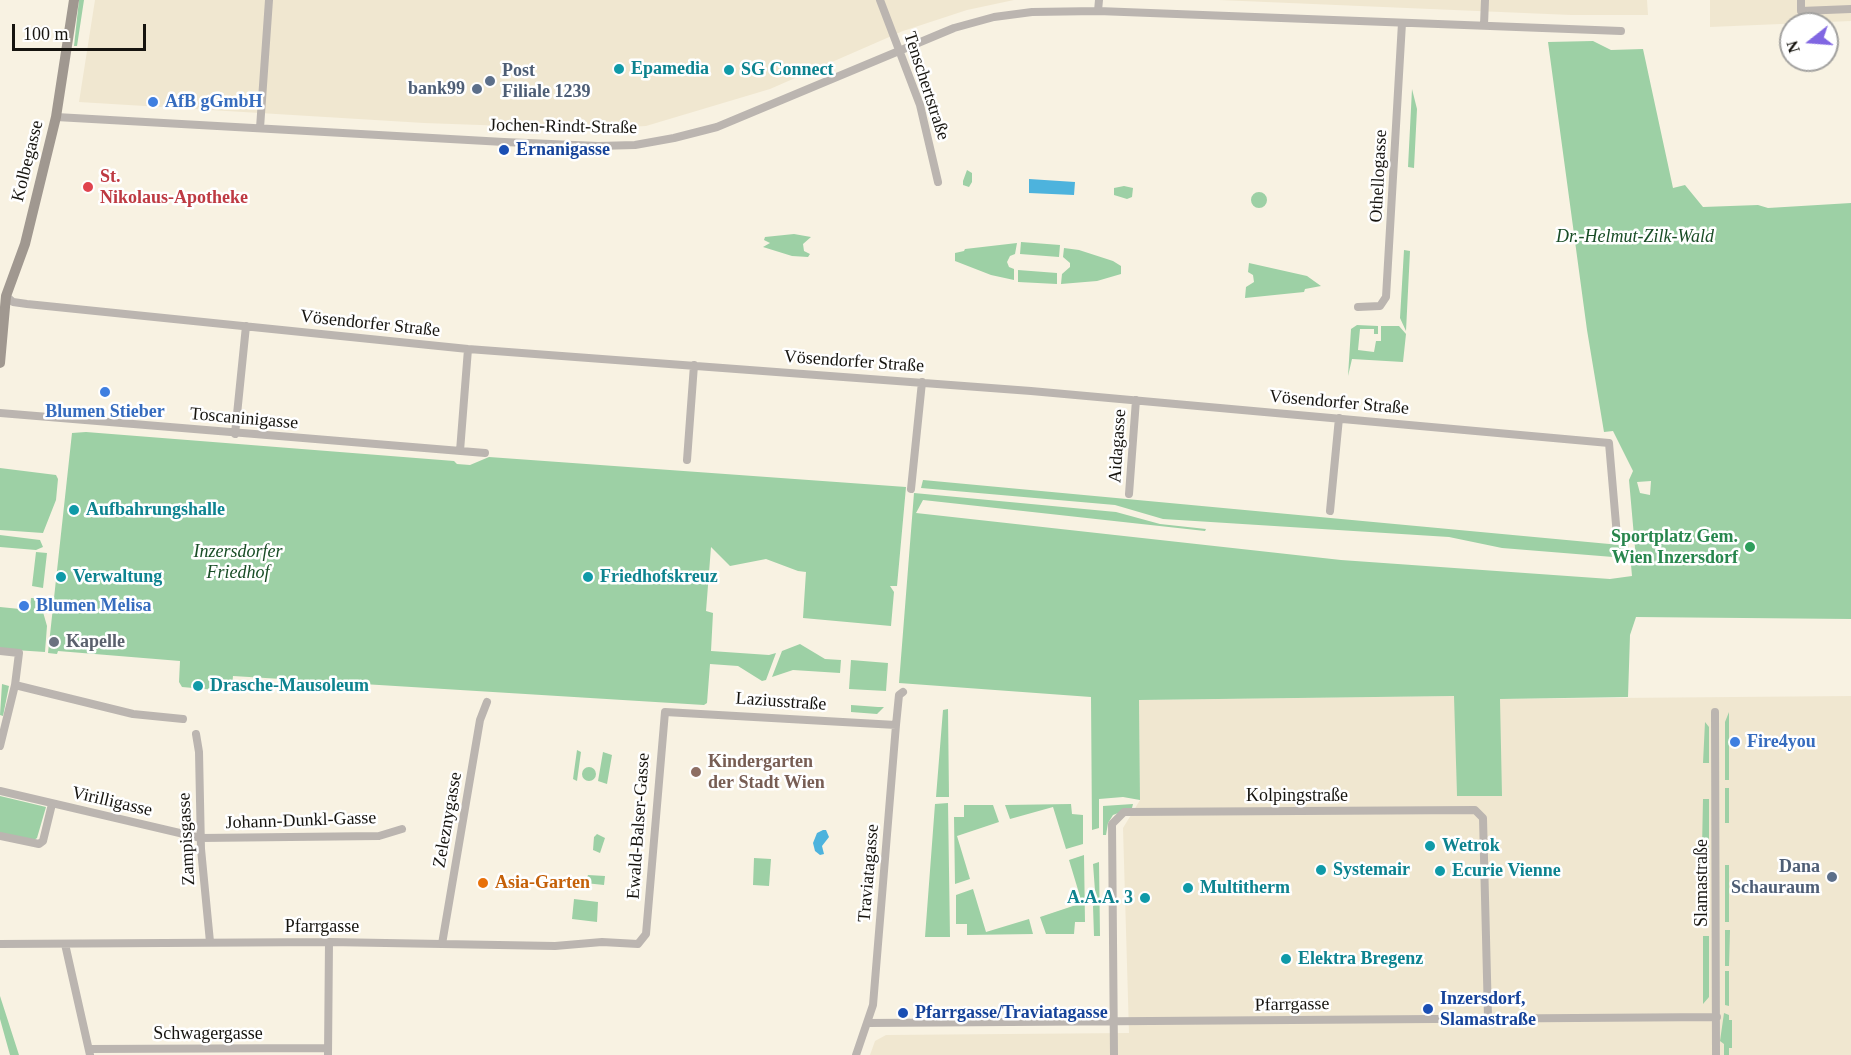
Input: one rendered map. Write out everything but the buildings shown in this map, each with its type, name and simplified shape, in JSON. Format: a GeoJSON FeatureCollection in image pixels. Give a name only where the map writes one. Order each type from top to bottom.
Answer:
{"type":"FeatureCollection","features":[{"type":"Feature","properties":{"kind":"main road","name":"Kolbegasse"},"geometry":{"type":"LineString","coordinates":[[0,363],[6,296],[25,244],[56,117],[74,0]]}},
{"type":"Feature","properties":{"kind":"street"},"geometry":{"type":"LineString","coordinates":[[260,128],[269,0]]}},
{"type":"Feature","properties":{"kind":"street","name":"Tenschertstraße"},"geometry":{"type":"LineString","coordinates":[[880,0],[930,137],[938,182]]}},
{"type":"Feature","properties":{"kind":"street"},"geometry":{"type":"LineString","coordinates":[[1098,11],[1099,0]]}},
{"type":"Feature","properties":{"kind":"street"},"geometry":{"type":"LineString","coordinates":[[1484,26],[1485,0]]}},
{"type":"Feature","properties":{"kind":"street"},"geometry":{"type":"LineString","coordinates":[[1801,0],[1801,11],[1851,9]]}},
{"type":"Feature","properties":{"kind":"street","name":"Jochen-Rindt-Straße"},"geometry":{"type":"LineString","coordinates":[[56,117],[586,146],[635,145],[717,127],[954,28],[994,17],[1032,12],[1098,11],[1621,31]]}},
{"type":"Feature","properties":{"kind":"street","name":"Othellogasse"},"geometry":{"type":"LineString","coordinates":[[1358,307],[1380,306],[1386,297],[1402,23]]}},
{"type":"Feature","properties":{"kind":"street","name":"Vösendorfer Straße"},"geometry":{"type":"LineString","coordinates":[[6,296],[14,302],[27,304],[468,349],[922,382],[1610,443],[1617,536]]}},
{"type":"Feature","properties":{"kind":"street"},"geometry":{"type":"LineString","coordinates":[[235,434],[246,326]]}},
{"type":"Feature","properties":{"kind":"street"},"geometry":{"type":"LineString","coordinates":[[460,451],[468,349]]}},
{"type":"Feature","properties":{"kind":"street"},"geometry":{"type":"LineString","coordinates":[[687,460],[694,365]]}},
{"type":"Feature","properties":{"kind":"street"},"geometry":{"type":"LineString","coordinates":[[911,489],[922,382]]}},
{"type":"Feature","properties":{"kind":"street","name":"Aidagasse"},"geometry":{"type":"LineString","coordinates":[[1129,494],[1136,400]]}},
{"type":"Feature","properties":{"kind":"street","name":"Toscaninigasse"},"geometry":{"type":"LineString","coordinates":[[0,413],[485,453]]}},
{"type":"Feature","properties":{"kind":"street"},"geometry":{"type":"LineString","coordinates":[[1330,511],[1339,418]]}},
{"type":"Feature","properties":{"kind":"street"},"geometry":{"type":"LineString","coordinates":[[0,651],[19,653],[15,685],[0,746]]}},
{"type":"Feature","properties":{"kind":"street"},"geometry":{"type":"LineString","coordinates":[[15,685],[133,714],[183,719]]}},
{"type":"Feature","properties":{"kind":"street","name":"Traviatagasse"},"geometry":{"type":"LineString","coordinates":[[856,1055],[873,1005],[896,725],[899,695],[903,692]]}},
{"type":"Feature","properties":{"kind":"street","name":"Zeleznygasse"},"geometry":{"type":"LineString","coordinates":[[442,944],[480,720],[487,702]]}},
{"type":"Feature","properties":{"kind":"street","name":"Laziusstraße"},"geometry":{"type":"LineString","coordinates":[[665,712],[896,725]]}},
{"type":"Feature","properties":{"kind":"street","name":"Ewald-Balser-Gasse"},"geometry":{"type":"LineString","coordinates":[[642,942],[646,934],[665,712]]}},
{"type":"Feature","properties":{"kind":"street","name":"Slamastraße"},"geometry":{"type":"LineString","coordinates":[[1715,712],[1716,1055]]}},
{"type":"Feature","properties":{"kind":"street","name":"Zampisgasse"},"geometry":{"type":"LineString","coordinates":[[196,734],[201,838],[210,942]]}},
{"type":"Feature","properties":{"kind":"street","name":"Virilligasse"},"geometry":{"type":"LineString","coordinates":[[0,791],[201,838]]}},
{"type":"Feature","properties":{"kind":"street"},"geometry":{"type":"LineString","coordinates":[[0,836],[39,844],[43,841],[52,804]]}},
{"type":"Feature","properties":{"kind":"street","name":"Kolpingstraße"},"geometry":{"type":"LineString","coordinates":[[1114,1055],[1112,825],[1124,812],[1475,810],[1483,818],[1488,1017]]}},
{"type":"Feature","properties":{"kind":"street","name":"Johann-Dunkl-Gasse"},"geometry":{"type":"LineString","coordinates":[[201,838],[379,836],[402,829]]}},
{"type":"Feature","properties":{"kind":"street"},"geometry":{"type":"LineString","coordinates":[[328,1052],[330,942]]}},
{"type":"Feature","properties":{"kind":"street","name":"Pfarrgasse"},"geometry":{"type":"LineString","coordinates":[[0,944],[330,942],[450,946],[555,946],[642,942]]}},
{"type":"Feature","properties":{"kind":"street"},"geometry":{"type":"LineString","coordinates":[[65,944],[89,1052]]}},
{"type":"Feature","properties":{"kind":"street","name":"Pfarrgasse"},"geometry":{"type":"LineString","coordinates":[[868,1023],[1717,1017]]}},
{"type":"Feature","properties":{"kind":"street","name":"Schwagergasse"},"geometry":{"type":"LineString","coordinates":[[89,1052],[328,1052]]}},
{"type":"Feature","properties":{"kind":"shaded area"},"geometry":{"type":"Polygon","coordinates":[[[95,0],[1014,0],[967,10],[903,31],[770,89],[646,126],[592,129],[424,123],[79,102],[95,0]]]}},
{"type":"Feature","properties":{"kind":"shaded area"},"geometry":{"type":"Polygon","coordinates":[[[1219,0],[1647,0],[1648,15],[1571,15],[1219,0]]]}},
{"type":"Feature","properties":{"kind":"shaded area"},"geometry":{"type":"Polygon","coordinates":[[[1710,0],[1851,0],[1851,21],[1839,22],[1839,12],[1779,12],[1779,24],[1710,27],[1710,0]]]}},
{"type":"Feature","properties":{"kind":"shaded area"},"geometry":{"type":"Polygon","coordinates":[[[1455,696],[1457,796],[1501,796],[1499,699],[1851,696],[1851,1055],[870,1055],[875,1041],[886,1035],[1129,1033],[1123,828],[1140,800],[1139,700],[1455,696]]]}},
{"type":"Feature","properties":{"kind":"green space"},"geometry":{"type":"Polygon","coordinates":[[[79,0],[84,0],[77,46],[74,46],[79,0]]]}},
{"type":"Feature","properties":{"kind":"green space","name":"Dr.-Helmut-Zilk-Wald"},"geometry":{"type":"Polygon","coordinates":[[[1593,41],[1611,50],[1643,49],[1673,188],[1685,185],[1703,207],[1758,205],[1768,208],[1851,203],[1851,619],[1636,617],[1630,635],[1628,697],[1500,699],[1502,796],[1457,796],[1454,696],[1139,700],[1140,800],[1123,797],[1099,799],[1099,828],[1092,830],[1091,697],[899,683],[914,493],[1116,512],[1160,524],[1206,529],[1205,531],[923,500],[916,513],[1341,560],[1610,579],[1632,576],[1631,565],[1636,559],[1629,480],[1633,471],[1613,431],[1604,432],[1587,330],[1548,42],[1593,41]],[[1651,481],[1637,482],[1640,493],[1650,495],[1651,481]]]}},
{"type":"Feature","properties":{"kind":"green space"},"geometry":{"type":"Polygon","coordinates":[[[1412,89],[1417,109],[1414,168],[1408,167],[1412,89]]]}},
{"type":"Feature","properties":{"kind":"green space"},"geometry":{"type":"Polygon","coordinates":[[[967,170],[972,173],[972,182],[969,187],[963,185],[967,170]]]}},
{"type":"Feature","properties":{"kind":"green space"},"geometry":{"type":"Polygon","coordinates":[[[1124,186],[1133,188],[1132,197],[1127,199],[1114,195],[1114,188],[1124,186]]]}},
{"type":"Feature","properties":{"kind":"green space"},"geometry":{"type":"Polygon","coordinates":[[[1259,192],[1265,194],[1267,200],[1265,206],[1259,208],[1253,206],[1251,200],[1253,194],[1259,192]]]}},
{"type":"Feature","properties":{"kind":"green space"},"geometry":{"type":"Polygon","coordinates":[[[794,234],[811,237],[803,244],[804,251],[810,254],[808,257],[792,256],[763,247],[770,243],[764,240],[765,237],[794,234]]]}},
{"type":"Feature","properties":{"kind":"green space"},"geometry":{"type":"Polygon","coordinates":[[[1021,242],[1060,245],[1059,257],[1020,254],[1021,242]]]}},
{"type":"Feature","properties":{"kind":"green space"},"geometry":{"type":"Polygon","coordinates":[[[1017,243],[1015,254],[1010,256],[1007,262],[1009,267],[1014,269],[1014,280],[991,275],[955,261],[955,253],[965,249],[1017,243]]]}},
{"type":"Feature","properties":{"kind":"green space"},"geometry":{"type":"Polygon","coordinates":[[[1064,248],[1079,250],[1113,261],[1121,266],[1121,274],[1097,281],[1061,284],[1062,274],[1070,267],[1070,263],[1063,257],[1064,248]]]}},
{"type":"Feature","properties":{"kind":"green space"},"geometry":{"type":"Polygon","coordinates":[[[1404,250],[1410,251],[1406,331],[1400,318],[1404,250]]]}},
{"type":"Feature","properties":{"kind":"green space"},"geometry":{"type":"Polygon","coordinates":[[[1249,263],[1307,276],[1321,286],[1305,289],[1304,292],[1245,298],[1246,287],[1254,282],[1253,275],[1248,272],[1249,263]]]}},
{"type":"Feature","properties":{"kind":"green space"},"geometry":{"type":"Polygon","coordinates":[[[1018,270],[1057,273],[1057,284],[1018,282],[1018,270]]]}},
{"type":"Feature","properties":{"kind":"green space"},"geometry":{"type":"Polygon","coordinates":[[[1357,325],[1378,326],[1378,334],[1374,334],[1374,329],[1360,329],[1358,350],[1374,352],[1376,341],[1381,341],[1381,326],[1399,326],[1406,334],[1403,362],[1352,359],[1348,376],[1351,329],[1357,325]]]}},
{"type":"Feature","properties":{"kind":"green space","name":"Inzersdorfer Friedhof"},"geometry":{"type":"Polygon","coordinates":[[[86,432],[454,461],[457,464],[470,465],[489,457],[906,487],[897,586],[890,586],[894,592],[891,626],[803,618],[806,572],[766,559],[730,566],[711,547],[706,611],[713,613],[711,651],[769,655],[776,653],[766,680],[762,681],[738,666],[710,664],[707,703],[704,705],[233,676],[232,687],[227,691],[182,687],[179,682],[180,661],[58,651],[57,654],[48,653],[72,433],[86,432]]]}},
{"type":"Feature","properties":{"kind":"green space"},"geometry":{"type":"Polygon","coordinates":[[[0,468],[56,475],[58,479],[56,500],[43,533],[0,530],[0,468]]]}},
{"type":"Feature","properties":{"kind":"green space"},"geometry":{"type":"Polygon","coordinates":[[[923,480],[1620,545],[1628,543],[1629,553],[1613,557],[1502,548],[1449,537],[1163,519],[1115,505],[921,488],[923,480]]]}},
{"type":"Feature","properties":{"kind":"green space"},"geometry":{"type":"Polygon","coordinates":[[[0,535],[40,540],[43,547],[36,550],[0,547],[0,535]]]}},
{"type":"Feature","properties":{"kind":"green space"},"geometry":{"type":"Polygon","coordinates":[[[36,552],[47,553],[43,588],[32,586],[36,552]]]}},
{"type":"Feature","properties":{"kind":"green space"},"geometry":{"type":"Polygon","coordinates":[[[31,598],[39,598],[47,626],[45,652],[0,649],[0,607],[30,610],[31,598]]]}},
{"type":"Feature","properties":{"kind":"green space"},"geometry":{"type":"Polygon","coordinates":[[[800,644],[825,659],[841,660],[840,673],[793,670],[772,677],[782,651],[800,644]]]}},
{"type":"Feature","properties":{"kind":"green space"},"geometry":{"type":"Polygon","coordinates":[[[851,660],[888,663],[886,691],[849,689],[851,660]]]}},
{"type":"Feature","properties":{"kind":"green space"},"geometry":{"type":"Polygon","coordinates":[[[2,684],[9,686],[3,716],[0,715],[2,684]]]}},
{"type":"Feature","properties":{"kind":"green space"},"geometry":{"type":"Polygon","coordinates":[[[851,705],[884,707],[877,714],[851,712],[851,705]]]}},
{"type":"Feature","properties":{"kind":"green space"},"geometry":{"type":"Polygon","coordinates":[[[948,709],[949,797],[936,797],[943,710],[948,709]]]}},
{"type":"Feature","properties":{"kind":"green space"},"geometry":{"type":"Polygon","coordinates":[[[1729,712],[1729,780],[1725,780],[1725,722],[1729,712]]]}},
{"type":"Feature","properties":{"kind":"green space"},"geometry":{"type":"Polygon","coordinates":[[[1705,722],[1709,727],[1709,763],[1703,763],[1705,722]]]}},
{"type":"Feature","properties":{"kind":"green space"},"geometry":{"type":"Polygon","coordinates":[[[577,750],[581,752],[577,781],[573,779],[577,750]]]}},
{"type":"Feature","properties":{"kind":"green space"},"geometry":{"type":"Polygon","coordinates":[[[603,752],[612,755],[607,784],[598,781],[603,752]]]}},
{"type":"Feature","properties":{"kind":"green space"},"geometry":{"type":"Polygon","coordinates":[[[586,767],[592,767],[596,774],[592,781],[586,781],[582,777],[582,771],[586,767]]]}},
{"type":"Feature","properties":{"kind":"green space"},"geometry":{"type":"Polygon","coordinates":[[[1725,788],[1729,788],[1729,823],[1725,823],[1725,788]]]}},
{"type":"Feature","properties":{"kind":"green space"},"geometry":{"type":"Polygon","coordinates":[[[0,796],[46,807],[37,838],[34,840],[0,833],[0,796]]]}},
{"type":"Feature","properties":{"kind":"green space"},"geometry":{"type":"Polygon","coordinates":[[[1703,799],[1709,799],[1709,848],[1702,848],[1703,799]]]}},
{"type":"Feature","properties":{"kind":"green space"},"geometry":{"type":"Polygon","coordinates":[[[948,803],[950,937],[925,937],[935,804],[948,803]]]}},
{"type":"Feature","properties":{"kind":"green space"},"geometry":{"type":"Polygon","coordinates":[[[1071,804],[1072,814],[1083,815],[1083,844],[1066,849],[1053,807],[1010,819],[1005,805],[1071,804]]]}},
{"type":"Feature","properties":{"kind":"green space"},"geometry":{"type":"Polygon","coordinates":[[[1133,804],[1132,808],[1113,815],[1108,823],[1106,835],[1103,835],[1103,806],[1133,804]]]}},
{"type":"Feature","properties":{"kind":"green space"},"geometry":{"type":"Polygon","coordinates":[[[964,805],[993,805],[999,822],[957,836],[970,879],[955,884],[954,817],[964,817],[964,805]]]}},
{"type":"Feature","properties":{"kind":"green space"},"geometry":{"type":"Polygon","coordinates":[[[597,834],[605,838],[600,853],[593,850],[594,837],[597,834]]]}},
{"type":"Feature","properties":{"kind":"green space"},"geometry":{"type":"Polygon","coordinates":[[[1084,855],[1085,922],[1075,922],[1074,934],[1046,934],[1040,917],[1082,903],[1069,860],[1084,855]]]}},
{"type":"Feature","properties":{"kind":"green space"},"geometry":{"type":"Polygon","coordinates":[[[1703,856],[1709,856],[1709,883],[1703,883],[1703,856]]]}},
{"type":"Feature","properties":{"kind":"green space"},"geometry":{"type":"Polygon","coordinates":[[[754,858],[771,859],[769,886],[753,885],[754,858]]]}},
{"type":"Feature","properties":{"kind":"green space"},"geometry":{"type":"Polygon","coordinates":[[[1099,862],[1100,936],[1094,936],[1093,906],[1096,904],[1093,864],[1099,862]]]}},
{"type":"Feature","properties":{"kind":"green space"},"geometry":{"type":"Polygon","coordinates":[[[1725,865],[1729,865],[1729,922],[1725,922],[1725,865]]]}},
{"type":"Feature","properties":{"kind":"green space"},"geometry":{"type":"Polygon","coordinates":[[[588,875],[605,876],[604,885],[585,883],[588,875]]]}},
{"type":"Feature","properties":{"kind":"green space"},"geometry":{"type":"Polygon","coordinates":[[[973,889],[986,932],[1029,919],[1033,934],[967,935],[967,924],[956,924],[956,895],[973,889]]]}},
{"type":"Feature","properties":{"kind":"green space"},"geometry":{"type":"Polygon","coordinates":[[[574,899],[598,902],[597,922],[572,919],[574,899]]]}},
{"type":"Feature","properties":{"kind":"green space"},"geometry":{"type":"Polygon","coordinates":[[[1725,930],[1730,930],[1729,966],[1725,966],[1725,930]]]}},
{"type":"Feature","properties":{"kind":"green space"},"geometry":{"type":"Polygon","coordinates":[[[1703,936],[1709,936],[1709,997],[1703,1004],[1703,936]]]}},
{"type":"Feature","properties":{"kind":"green space"},"geometry":{"type":"Polygon","coordinates":[[[1725,971],[1729,971],[1729,1006],[1725,1005],[1725,971]]]}},
{"type":"Feature","properties":{"kind":"green space"},"geometry":{"type":"Polygon","coordinates":[[[0,996],[19,1055],[10,1055],[0,1019],[0,996]]]}},
{"type":"Feature","properties":{"kind":"green space"},"geometry":{"type":"Polygon","coordinates":[[[1724,1013],[1729,1015],[1729,1020],[1732,1020],[1732,1048],[1729,1048],[1729,1055],[1724,1055],[1724,1044],[1720,1041],[1724,1013]]]}},
{"type":"Feature","properties":{"kind":"water"},"geometry":{"type":"Polygon","coordinates":[[[1029,179],[1075,182],[1074,195],[1029,193],[1029,179]]]}},
{"type":"Feature","properties":{"kind":"water"},"geometry":{"type":"Polygon","coordinates":[[[826,830],[829,837],[822,846],[824,854],[820,855],[815,851],[813,843],[817,833],[826,830]]]}},
{"type":"Feature","properties":{"kind":"place","name":"Epamedia"},"geometry":{"type":"Point","coordinates":[619,69]}},
{"type":"Feature","properties":{"kind":"place","name":"SG Connect"},"geometry":{"type":"Point","coordinates":[729,70]}},
{"type":"Feature","properties":{"kind":"place","name":"Post Filiale 1239"},"geometry":{"type":"Point","coordinates":[490,81]}},
{"type":"Feature","properties":{"kind":"place","name":"bank99"},"geometry":{"type":"Point","coordinates":[477,89]}},
{"type":"Feature","properties":{"kind":"place","name":"AfB gGmbH"},"geometry":{"type":"Point","coordinates":[153,102]}},
{"type":"Feature","properties":{"kind":"place","name":"Ernanigasse"},"geometry":{"type":"Point","coordinates":[504,150]}},
{"type":"Feature","properties":{"kind":"place","name":"St. Nikolaus-Apotheke"},"geometry":{"type":"Point","coordinates":[88,187]}},
{"type":"Feature","properties":{"kind":"place","name":"Blumen Stieber"},"geometry":{"type":"Point","coordinates":[105,392]}},
{"type":"Feature","properties":{"kind":"place","name":"Aufbahrungshalle"},"geometry":{"type":"Point","coordinates":[74,510]}},
{"type":"Feature","properties":{"kind":"place","name":"Sportplatz Gem. Wien Inzersdorf"},"geometry":{"type":"Point","coordinates":[1750,547]}},
{"type":"Feature","properties":{"kind":"place","name":"Verwaltung"},"geometry":{"type":"Point","coordinates":[61,577]}},
{"type":"Feature","properties":{"kind":"place","name":"Friedhofskreuz"},"geometry":{"type":"Point","coordinates":[588,577]}},
{"type":"Feature","properties":{"kind":"place","name":"Blumen Melisa"},"geometry":{"type":"Point","coordinates":[24,606]}},
{"type":"Feature","properties":{"kind":"place","name":"Kapelle"},"geometry":{"type":"Point","coordinates":[54,642]}},
{"type":"Feature","properties":{"kind":"place","name":"Drasche-Mausoleum"},"geometry":{"type":"Point","coordinates":[198,686]}},
{"type":"Feature","properties":{"kind":"place","name":"Fire4you"},"geometry":{"type":"Point","coordinates":[1735,742]}},
{"type":"Feature","properties":{"kind":"place","name":"Kindergarten der Stadt Wien"},"geometry":{"type":"Point","coordinates":[696,772]}},
{"type":"Feature","properties":{"kind":"place","name":"Wetrok"},"geometry":{"type":"Point","coordinates":[1430,846]}},
{"type":"Feature","properties":{"kind":"place","name":"Systemair"},"geometry":{"type":"Point","coordinates":[1321,870]}},
{"type":"Feature","properties":{"kind":"place","name":"Ecurie Vienne"},"geometry":{"type":"Point","coordinates":[1440,871]}},
{"type":"Feature","properties":{"kind":"place","name":"Dana Schauraum"},"geometry":{"type":"Point","coordinates":[1832,877]}},
{"type":"Feature","properties":{"kind":"place","name":"Asia-Garten"},"geometry":{"type":"Point","coordinates":[483,883]}},
{"type":"Feature","properties":{"kind":"place","name":"Multitherm"},"geometry":{"type":"Point","coordinates":[1188,888]}},
{"type":"Feature","properties":{"kind":"place","name":"A.A.A. 3"},"geometry":{"type":"Point","coordinates":[1145,898]}},
{"type":"Feature","properties":{"kind":"place","name":"Elektra Bregenz"},"geometry":{"type":"Point","coordinates":[1286,959]}},
{"type":"Feature","properties":{"kind":"place","name":"Inzersdorf, Slamastraße"},"geometry":{"type":"Point","coordinates":[1428,1009]}},
{"type":"Feature","properties":{"kind":"place","name":"Pfarrgasse/Traviatagasse"},"geometry":{"type":"Point","coordinates":[903,1013]}}]}
